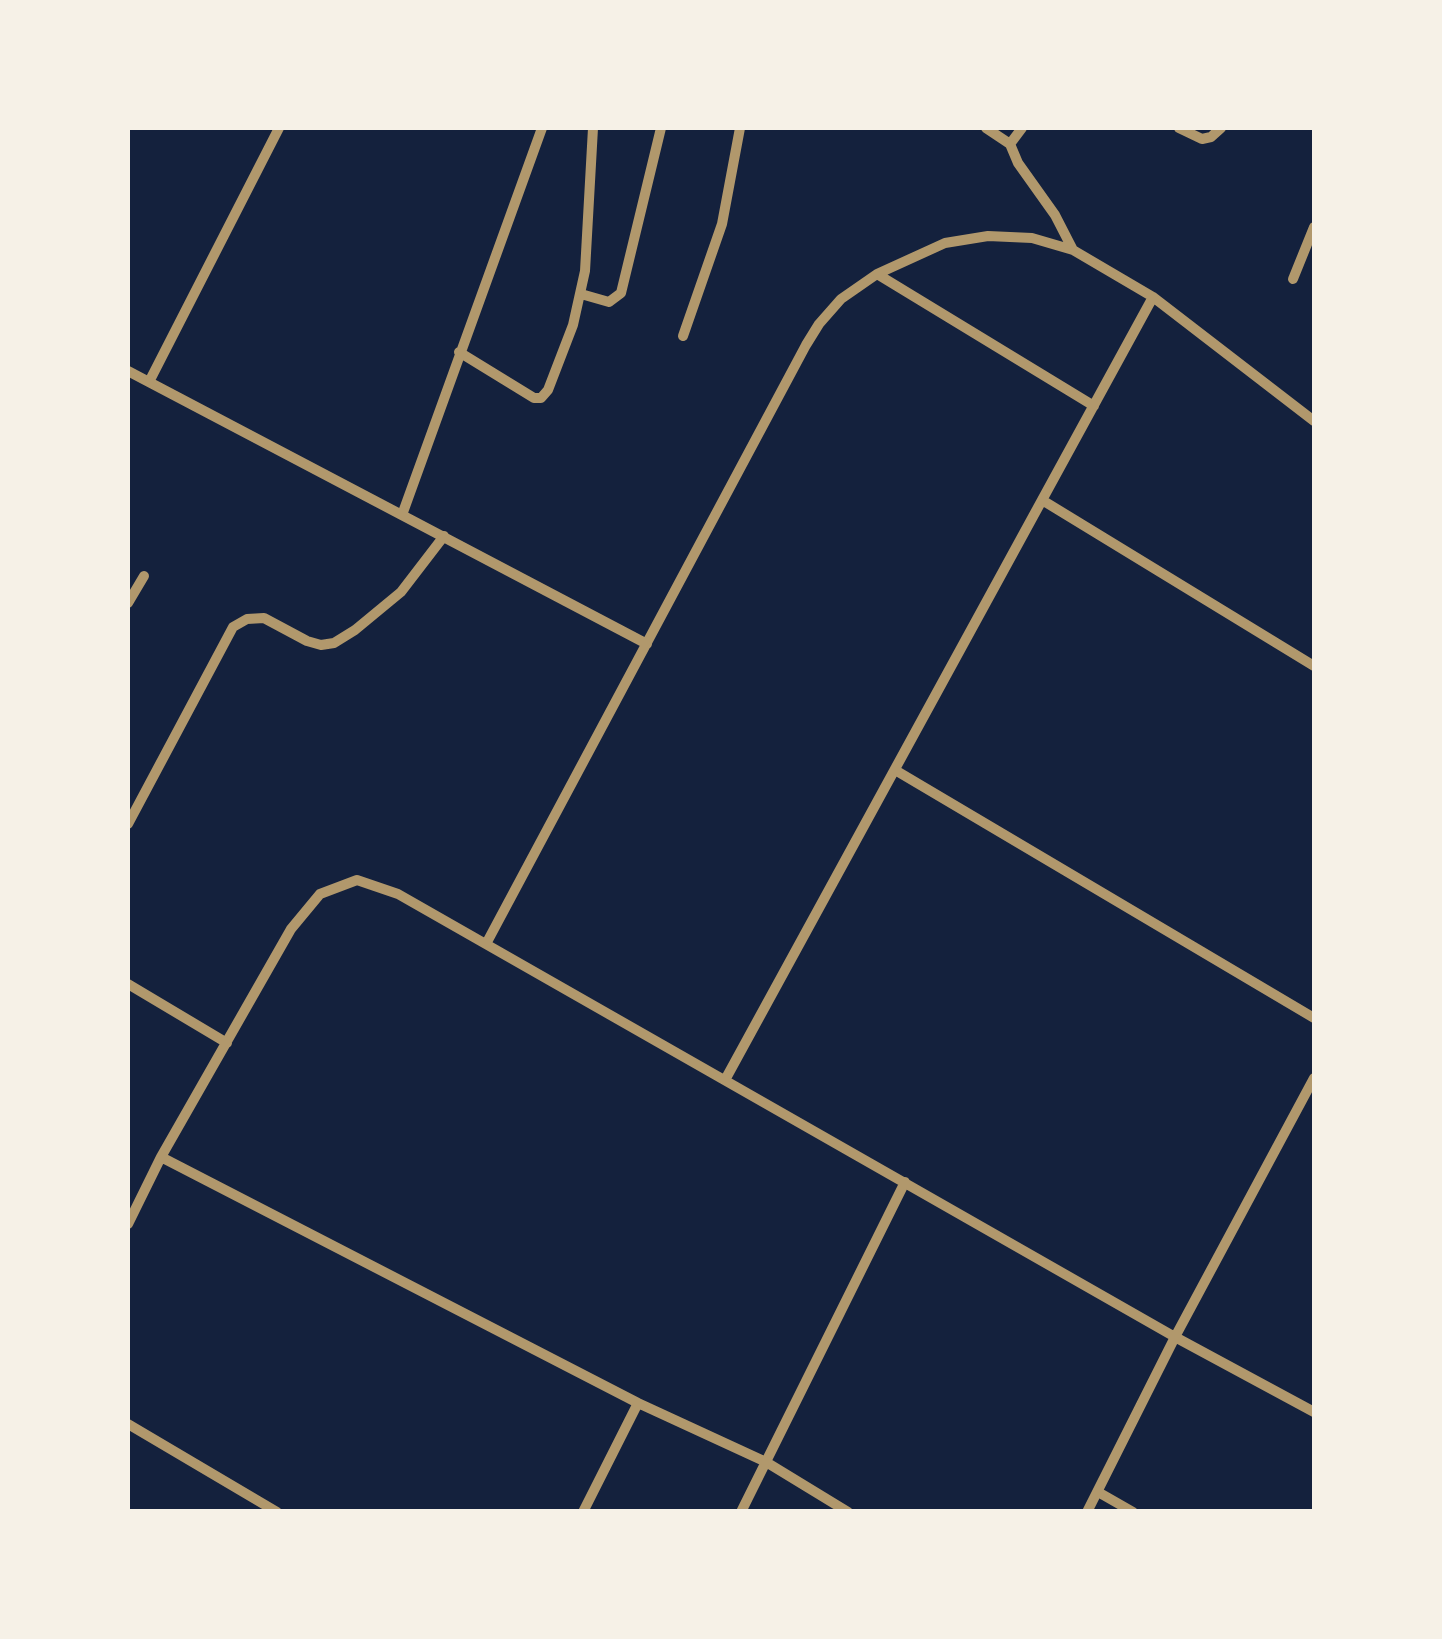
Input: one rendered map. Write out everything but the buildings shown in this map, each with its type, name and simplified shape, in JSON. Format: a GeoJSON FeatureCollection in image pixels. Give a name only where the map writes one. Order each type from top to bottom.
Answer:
{"type":"FeatureCollection","features":[{"type":"Feature","properties":{"kind":"street"},"geometry":{"type":"LineString","coordinates":[[149,382],[280,128]]}},
{"type":"Feature","properties":{"kind":"street"},"geometry":{"type":"LineString","coordinates":[[402,514],[542,128]]}},
{"type":"Feature","properties":{"kind":"street"},"geometry":{"type":"LineString","coordinates":[[459,352],[534,398],[541,398],[548,390],[581,294],[588,243],[593,128]]}},
{"type":"Feature","properties":{"kind":"street"},"geometry":{"type":"LineString","coordinates":[[581,294],[608,302],[621,293],[661,128]]}},
{"type":"Feature","properties":{"kind":"street"},"geometry":{"type":"LineString","coordinates":[[683,336],[722,224],[740,128]]}},
{"type":"Feature","properties":{"kind":"street"},"geometry":{"type":"LineString","coordinates":[[986,128],[1010,144],[1018,164],[1055,215],[1074,250]]}},
{"type":"Feature","properties":{"kind":"street"},"geometry":{"type":"LineString","coordinates":[[1010,144],[1022,128]]}},
{"type":"Feature","properties":{"kind":"street"},"geometry":{"type":"LineString","coordinates":[[1180,128],[1202,140],[1220,128]]}},
{"type":"Feature","properties":{"kind":"street"},"geometry":{"type":"LineString","coordinates":[[1293,279],[1314,226]]}},
{"type":"Feature","properties":{"kind":"street"},"geometry":{"type":"LineString","coordinates":[[486,944],[820,324],[841,300],[877,274],[945,243],[988,236],[1032,238],[1074,250],[1153,297],[1314,420]]}},
{"type":"Feature","properties":{"kind":"street"},"geometry":{"type":"LineString","coordinates":[[877,274],[1094,406]]}},
{"type":"Feature","properties":{"kind":"street"},"geometry":{"type":"LineString","coordinates":[[726,1080],[1153,297]]}},
{"type":"Feature","properties":{"kind":"street"},"geometry":{"type":"LineString","coordinates":[[128,371],[647,644]]}},
{"type":"Feature","properties":{"kind":"street"},"geometry":{"type":"LineString","coordinates":[[1042,500],[1314,666]]}},
{"type":"Feature","properties":{"kind":"street"},"geometry":{"type":"LineString","coordinates":[[128,824],[233,627],[247,619],[264,618],[321,645],[334,643],[401,592],[444,536]]}},
{"type":"Feature","properties":{"kind":"street"},"geometry":{"type":"LineString","coordinates":[[128,603],[144,576]]}},
{"type":"Feature","properties":{"kind":"street"},"geometry":{"type":"LineString","coordinates":[[895,770],[1314,1018]]}},
{"type":"Feature","properties":{"kind":"street"},"geometry":{"type":"LineString","coordinates":[[128,1224],[291,929],[320,894],[357,880],[398,894],[1175,1337],[1314,1412]]}},
{"type":"Feature","properties":{"kind":"street"},"geometry":{"type":"LineString","coordinates":[[128,984],[227,1042]]}},
{"type":"Feature","properties":{"kind":"street"},"geometry":{"type":"LineString","coordinates":[[1087,1512],[1175,1337],[1314,1078]]}},
{"type":"Feature","properties":{"kind":"street"},"geometry":{"type":"LineString","coordinates":[[162,1157],[638,1404],[766,1462],[848,1512]]}},
{"type":"Feature","properties":{"kind":"street"},"geometry":{"type":"LineString","coordinates":[[741,1512],[905,1182]]}},
{"type":"Feature","properties":{"kind":"street"},"geometry":{"type":"LineString","coordinates":[[583,1512],[638,1404]]}},
{"type":"Feature","properties":{"kind":"street"},"geometry":{"type":"LineString","coordinates":[[128,1424],[278,1512]]}},
{"type":"Feature","properties":{"kind":"street"},"geometry":{"type":"LineString","coordinates":[[1098,1492],[1133,1512]]}}]}
